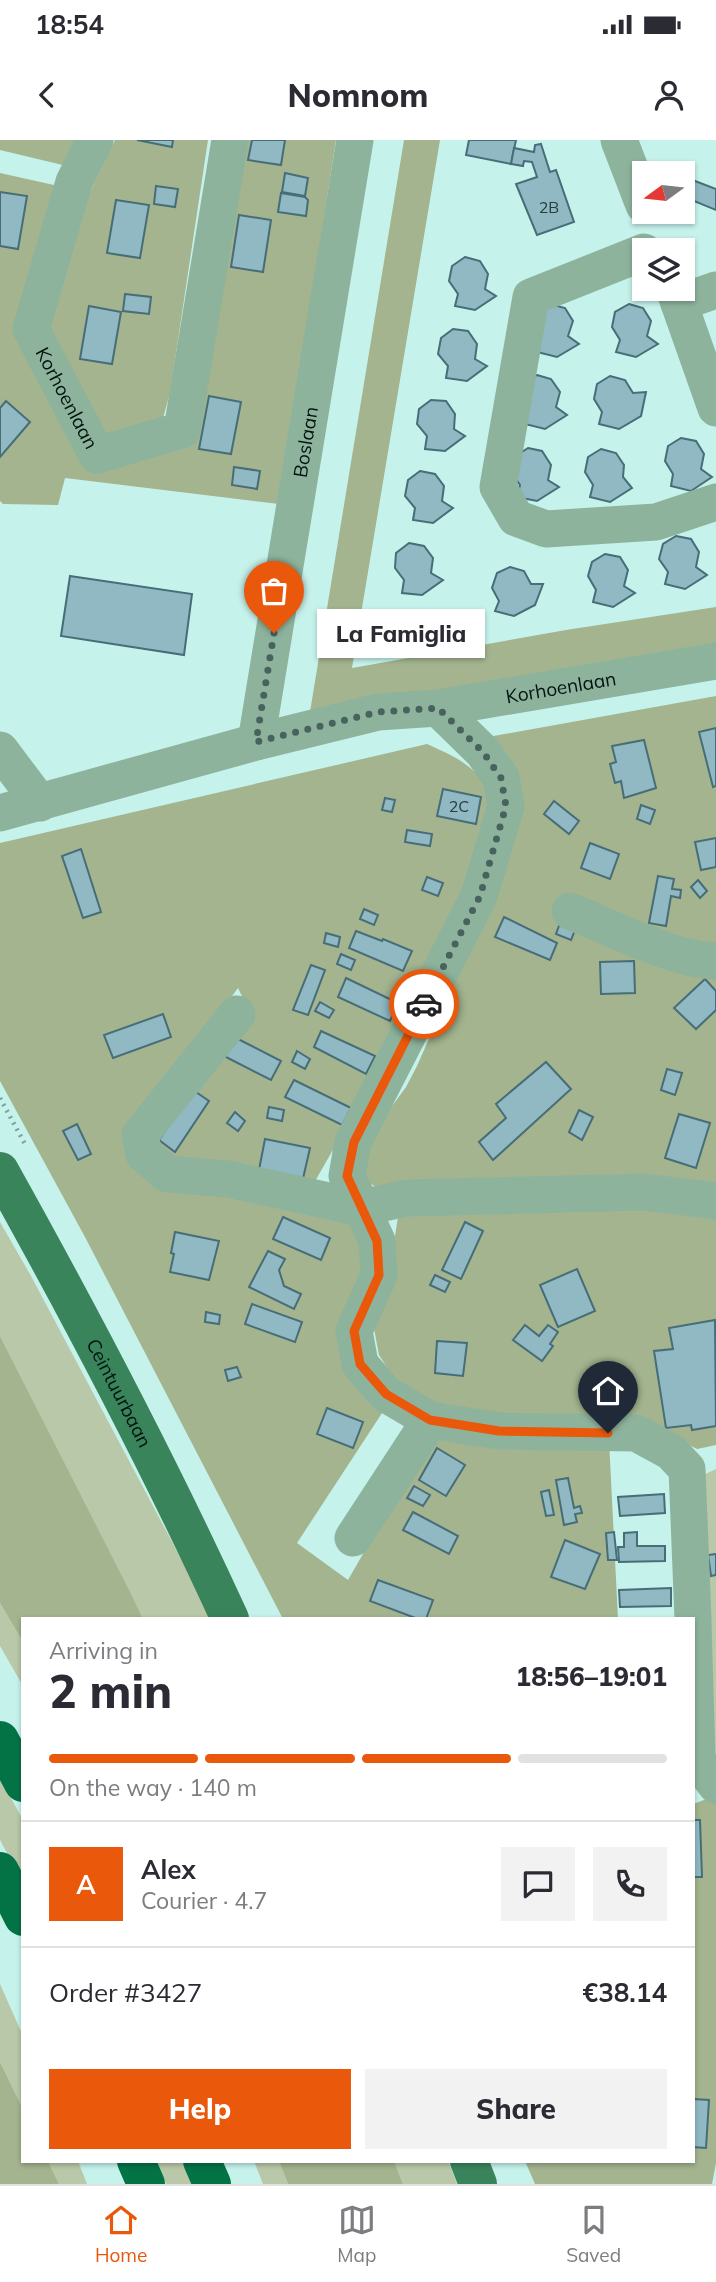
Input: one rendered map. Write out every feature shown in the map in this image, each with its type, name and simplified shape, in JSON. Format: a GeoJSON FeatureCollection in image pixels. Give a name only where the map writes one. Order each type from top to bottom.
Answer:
{"type":"FeatureCollection","features":[{"type":"Feature","properties":{"kind":"highway"},"geometry":{"type":"LineString","coordinates":[[0,1740],[21,1779]]}},
{"type":"Feature","properties":{"kind":"highway"},"geometry":{"type":"LineString","coordinates":[[0,1871],[21,1913]]}},
{"type":"Feature","properties":{"kind":"highway"},"geometry":{"type":"LineString","coordinates":[[137,2163],[146,2184]]}},
{"type":"Feature","properties":{"kind":"highway"},"geometry":{"type":"LineString","coordinates":[[203,2163],[212,2184]]}},
{"type":"Feature","properties":{"kind":"main road","name":"Ceintuurbaan"},"geometry":{"type":"LineString","coordinates":[[0,1171],[72,1302],[191,1533],[229,1617]]}},
{"type":"Feature","properties":{"kind":"main road"},"geometry":{"type":"LineString","coordinates":[[470,2163],[478,2184]]}},
{"type":"Feature","properties":{"kind":"street","name":"Korhoenlaan"},"geometry":{"type":"LineString","coordinates":[[95,140],[74,182],[31,329],[97,455],[182,430],[230,140]]}},
{"type":"Feature","properties":{"kind":"street","name":"Boslaan"},"geometry":{"type":"LineString","coordinates":[[256,742],[355,140]]}},
{"type":"Feature","properties":{"kind":"street"},"geometry":{"type":"LineString","coordinates":[[618,140],[632,175]]}},
{"type":"Feature","properties":{"kind":"street"},"geometry":{"type":"LineString","coordinates":[[632,258],[531,297],[498,487],[516,518],[547,529],[656,522],[716,502]]}},
{"type":"Feature","properties":{"kind":"street"},"geometry":{"type":"LineString","coordinates":[[695,293],[716,290]]}},
{"type":"Feature","properties":{"kind":"street"},"geometry":{"type":"LineString","coordinates":[[678,301],[716,408]]}},
{"type":"Feature","properties":{"kind":"street","name":"Korhoenlaan"},"geometry":{"type":"LineString","coordinates":[[0,813],[256,742],[378,712],[438,708],[716,661]]}},
{"type":"Feature","properties":{"kind":"street"},"geometry":{"type":"LineString","coordinates":[[438,708],[483,752],[501,778],[506,806],[480,896],[354,1142],[347,1176],[377,1241],[379,1275],[354,1331],[360,1364],[386,1394],[430,1420],[499,1431],[636,1433],[701,1464],[693,1617]]}},
{"type":"Feature","properties":{"kind":"street"},"geometry":{"type":"LineString","coordinates":[[0,750],[40,803]]}},
{"type":"Feature","properties":{"kind":"street"},"geometry":{"type":"LineString","coordinates":[[570,911],[647,943],[703,961],[716,961]]}},
{"type":"Feature","properties":{"kind":"street"},"geometry":{"type":"LineString","coordinates":[[237,1014],[140,1135],[144,1154],[167,1174],[228,1180],[361,1208],[407,1198],[644,1192],[716,1201]]}},
{"type":"Feature","properties":{"kind":"street"},"geometry":{"type":"LineString","coordinates":[[353,1538],[430,1420]]}},
{"type":"Feature","properties":{"kind":"street"},"geometry":{"type":"LineString","coordinates":[[695,1690],[697,1760],[708,1788]]}},
{"type":"Feature","properties":{"kind":"green space"},"geometry":{"type":"Polygon","coordinates":[[[0,140],[82,140],[71,167],[0,150],[0,140]]]}},
{"type":"Feature","properties":{"kind":"green space"},"geometry":{"type":"Polygon","coordinates":[[[115,140],[208,140],[170,393],[163,418],[105,438],[44,342],[79,214],[115,140]]]}},
{"type":"Feature","properties":{"kind":"green space"},"geometry":{"type":"Polygon","coordinates":[[[237,140],[336,140],[279,504],[65,478],[58,505],[3,504],[0,501],[0,173],[63,187],[17,335],[86,466],[194,441],[237,140]]]}},
{"type":"Feature","properties":{"kind":"green space"},"geometry":{"type":"Polygon","coordinates":[[[404,140],[440,140],[352,668],[566,630],[716,607],[716,653],[309,718],[404,140]]]}},
{"type":"Feature","properties":{"kind":"green space"},"geometry":{"type":"Polygon","coordinates":[[[716,696],[716,1445],[697,1449],[650,1425],[456,1415],[408,1389],[390,1372],[379,1355],[373,1323],[385,1299],[401,1198],[382,1191],[365,1180],[360,1150],[406,1087],[417,1066],[510,854],[488,737],[716,696]]]}},
{"type":"Feature","properties":{"kind":"green space"},"geometry":{"type":"Polygon","coordinates":[[[427,744],[474,771],[487,789],[491,801],[472,881],[447,945],[385,1070],[358,1106],[314,1183],[280,1182],[170,1160],[158,1149],[156,1139],[161,1124],[195,1088],[250,1013],[238,988],[177,1070],[142,1108],[132,1129],[131,1149],[141,1169],[152,1179],[166,1185],[260,1193],[346,1217],[370,1261],[344,1325],[346,1359],[386,1407],[297,1543],[348,1580],[433,1432],[507,1442],[609,1440],[618,1617],[282,1617],[85,1237],[0,1081],[0,843],[427,744]]]}},
{"type":"Feature","properties":{"kind":"green space"},"geometry":{"type":"Polygon","coordinates":[[[0,1222],[212,1617],[142,1617],[0,1336],[0,1222]]]}},
{"type":"Feature","properties":{"kind":"green space"},"geometry":{"type":"Polygon","coordinates":[[[0,1336],[142,1617],[21,1617],[21,1639],[0,1603],[0,1336]]]}},
{"type":"Feature","properties":{"kind":"green space"},"geometry":{"type":"Polygon","coordinates":[[[716,1469],[716,1760],[711,1754],[695,1479],[716,1469]]]}},
{"type":"Feature","properties":{"kind":"green space"},"geometry":{"type":"Polygon","coordinates":[[[0,1603],[21,1639],[21,1683],[0,1646],[0,1603]]]}},
{"type":"Feature","properties":{"kind":"green space"},"geometry":{"type":"Polygon","coordinates":[[[0,1778],[21,1816],[21,1879],[0,1840],[0,1778]]]}},
{"type":"Feature","properties":{"kind":"green space"},"geometry":{"type":"Polygon","coordinates":[[[712,1797],[716,1800],[716,2163],[712,2184],[535,2184],[526,2163],[695,2163],[695,1803],[712,1797]]]}},
{"type":"Feature","properties":{"kind":"green space"},"geometry":{"type":"Polygon","coordinates":[[[0,1984],[21,2031],[21,2105],[0,2062],[0,1984]]]}},
{"type":"Feature","properties":{"kind":"green space"},"geometry":{"type":"Polygon","coordinates":[[[0,2062],[21,2105],[21,2163],[49,2163],[59,2184],[0,2184],[0,2062]]]}},
{"type":"Feature","properties":{"kind":"green space"},"geometry":{"type":"Polygon","coordinates":[[[49,2163],[79,2163],[87,2184],[59,2184],[49,2163]]]}},
{"type":"Feature","properties":{"kind":"green space"},"geometry":{"type":"Polygon","coordinates":[[[157,2163],[184,2163],[192,2184],[166,2184],[157,2163]]]}},
{"type":"Feature","properties":{"kind":"green space"},"geometry":{"type":"Polygon","coordinates":[[[255,2163],[280,2163],[288,2184],[263,2184],[255,2163]]]}},
{"type":"Feature","properties":{"kind":"green space"},"geometry":{"type":"Polygon","coordinates":[[[280,2163],[395,2163],[403,2184],[288,2184],[280,2163]]]}},
{"type":"Feature","properties":{"kind":"green space"},"geometry":{"type":"Polygon","coordinates":[[[395,2163],[449,2163],[457,2184],[403,2184],[395,2163]]]}},
{"type":"Feature","properties":{"kind":"building"},"geometry":{"type":"Polygon","coordinates":[[[137,140],[173,140],[172,147],[137,140]]]}},
{"type":"Feature","properties":{"kind":"building"},"geometry":{"type":"Polygon","coordinates":[[[252,140],[285,140],[281,165],[248,160],[252,140]]]}},
{"type":"Feature","properties":{"kind":"building"},"geometry":{"type":"Polygon","coordinates":[[[469,140],[516,140],[511,164],[466,155],[469,140]]]}},
{"type":"Feature","properties":{"kind":"building"},"geometry":{"type":"Polygon","coordinates":[[[541,144],[550,172],[556,170],[574,222],[537,235],[516,184],[537,177],[532,162],[524,161],[523,166],[511,164],[514,148],[534,152],[535,145],[541,144]]]}},
{"type":"Feature","properties":{"kind":"building"},"geometry":{"type":"Polygon","coordinates":[[[285,173],[308,178],[305,196],[282,192],[285,173]]]}},
{"type":"Feature","properties":{"kind":"building"},"geometry":{"type":"Polygon","coordinates":[[[695,181],[716,189],[716,210],[695,201],[695,181]]]}},
{"type":"Feature","properties":{"kind":"building"},"geometry":{"type":"Polygon","coordinates":[[[156,186],[178,189],[175,207],[154,204],[156,186]]]}},
{"type":"Feature","properties":{"kind":"building"},"geometry":{"type":"Polygon","coordinates":[[[0,192],[27,196],[18,249],[0,246],[0,192]]]}},
{"type":"Feature","properties":{"kind":"building"},"geometry":{"type":"Polygon","coordinates":[[[281,193],[305,197],[308,200],[306,216],[278,212],[281,193]]]}},
{"type":"Feature","properties":{"kind":"building"},"geometry":{"type":"Polygon","coordinates":[[[116,200],[149,205],[140,258],[107,253],[116,200]]]}},
{"type":"Feature","properties":{"kind":"building"},"geometry":{"type":"Polygon","coordinates":[[[239,215],[271,220],[263,272],[231,267],[239,215]]]}},
{"type":"Feature","properties":{"kind":"building"},"geometry":{"type":"Polygon","coordinates":[[[465,257],[480,261],[488,274],[485,289],[496,296],[475,310],[455,306],[458,294],[449,281],[452,266],[465,257]]]}},
{"type":"Feature","properties":{"kind":"building"},"geometry":{"type":"Polygon","coordinates":[[[125,294],[151,297],[149,314],[123,311],[125,294]]]}},
{"type":"Feature","properties":{"kind":"building"},"geometry":{"type":"Polygon","coordinates":[[[550,304],[565,308],[573,321],[568,336],[579,344],[557,357],[537,352],[537,312],[550,304]]]}},
{"type":"Feature","properties":{"kind":"building"},"geometry":{"type":"Polygon","coordinates":[[[629,304],[643,308],[651,321],[647,336],[658,344],[636,357],[616,352],[620,340],[612,327],[615,312],[629,304]]]}},
{"type":"Feature","properties":{"kind":"building"},"geometry":{"type":"Polygon","coordinates":[[[89,306],[121,312],[112,364],[80,359],[89,306]]]}},
{"type":"Feature","properties":{"kind":"building"},"geometry":{"type":"Polygon","coordinates":[[[453,329],[468,331],[477,344],[475,359],[487,366],[467,381],[446,378],[448,366],[438,354],[441,338],[453,329]]]}},
{"type":"Feature","properties":{"kind":"building"},"geometry":{"type":"Polygon","coordinates":[[[537,375],[551,379],[560,392],[556,407],[567,415],[545,429],[525,424],[524,383],[537,375]]]}},
{"type":"Feature","properties":{"kind":"building"},"geometry":{"type":"Polygon","coordinates":[[[610,376],[625,380],[633,393],[646,392],[641,416],[619,429],[599,424],[602,412],[594,399],[597,384],[610,376]]]}},
{"type":"Feature","properties":{"kind":"building"},"geometry":{"type":"Polygon","coordinates":[[[209,396],[241,402],[231,454],[199,449],[209,396]]]}},
{"type":"Feature","properties":{"kind":"building"},"geometry":{"type":"Polygon","coordinates":[[[431,400],[446,401],[455,414],[454,429],[465,436],[445,451],[425,449],[427,436],[417,424],[419,409],[431,400]]]}},
{"type":"Feature","properties":{"kind":"building"},"geometry":{"type":"Polygon","coordinates":[[[6,401],[30,422],[0,457],[0,408],[6,401]]]}},
{"type":"Feature","properties":{"kind":"building"},"geometry":{"type":"Polygon","coordinates":[[[681,438],[696,441],[704,454],[701,469],[712,477],[691,491],[671,486],[673,474],[665,461],[668,446],[681,438]]]}},
{"type":"Feature","properties":{"kind":"building"},"geometry":{"type":"Polygon","coordinates":[[[528,448],[542,451],[551,465],[548,480],[559,487],[537,501],[517,497],[520,485],[511,472],[514,457],[528,448]]]}},
{"type":"Feature","properties":{"kind":"building"},"geometry":{"type":"Polygon","coordinates":[[[601,449],[616,453],[624,465],[623,477],[632,488],[610,502],[590,497],[593,485],[585,472],[588,457],[601,449]]]}},
{"type":"Feature","properties":{"kind":"building"},"geometry":{"type":"Polygon","coordinates":[[[234,467],[260,471],[257,489],[232,485],[234,467]]]}},
{"type":"Feature","properties":{"kind":"building"},"geometry":{"type":"Polygon","coordinates":[[[420,471],[435,474],[444,486],[442,501],[453,508],[433,523],[413,520],[415,508],[405,496],[408,480],[420,471]]]}},
{"type":"Feature","properties":{"kind":"building"},"geometry":{"type":"Polygon","coordinates":[[[676,536],[691,539],[699,552],[696,567],[707,575],[685,589],[665,584],[668,572],[659,559],[663,544],[676,536]]]}},
{"type":"Feature","properties":{"kind":"building"},"geometry":{"type":"Polygon","coordinates":[[[409,543],[424,546],[433,558],[431,573],[443,580],[422,595],[402,593],[404,580],[395,568],[396,553],[409,543]]]}},
{"type":"Feature","properties":{"kind":"building"},"geometry":{"type":"Polygon","coordinates":[[[605,554],[620,557],[628,570],[624,586],[635,593],[613,607],[593,602],[596,590],[588,576],[592,562],[605,554]]]}},
{"type":"Feature","properties":{"kind":"building"},"geometry":{"type":"Polygon","coordinates":[[[510,567],[524,571],[531,584],[543,584],[535,605],[514,616],[495,611],[499,601],[492,588],[497,573],[510,567]]]}},
{"type":"Feature","properties":{"kind":"building"},"geometry":{"type":"Polygon","coordinates":[[[70,576],[192,594],[184,655],[61,636],[70,576]]]}},
{"type":"Feature","properties":{"kind":"building"},"geometry":{"type":"Polygon","coordinates":[[[716,728],[716,786],[713,787],[699,732],[716,728]]]}},
{"type":"Feature","properties":{"kind":"building"},"geometry":{"type":"Polygon","coordinates":[[[644,740],[656,788],[624,798],[621,781],[615,783],[610,764],[616,762],[612,746],[644,740]]]}},
{"type":"Feature","properties":{"kind":"building"},"geometry":{"type":"Polygon","coordinates":[[[443,789],[481,797],[476,824],[437,816],[443,789]]]}},
{"type":"Feature","properties":{"kind":"building"},"geometry":{"type":"Polygon","coordinates":[[[385,798],[395,800],[392,812],[382,810],[385,798]]]}},
{"type":"Feature","properties":{"kind":"building"},"geometry":{"type":"Polygon","coordinates":[[[554,801],[579,821],[569,834],[544,814],[554,801]]]}},
{"type":"Feature","properties":{"kind":"building"},"geometry":{"type":"Polygon","coordinates":[[[641,805],[655,810],[650,824],[637,819],[641,805]]]}},
{"type":"Feature","properties":{"kind":"building"},"geometry":{"type":"Polygon","coordinates":[[[407,830],[432,834],[430,846],[405,842],[407,830]]]}},
{"type":"Feature","properties":{"kind":"building"},"geometry":{"type":"Polygon","coordinates":[[[716,838],[716,867],[701,870],[695,842],[716,838]]]}},
{"type":"Feature","properties":{"kind":"building"},"geometry":{"type":"Polygon","coordinates":[[[590,843],[619,854],[610,879],[581,868],[590,843]]]}},
{"type":"Feature","properties":{"kind":"building"},"geometry":{"type":"Polygon","coordinates":[[[81,849],[101,912],[83,918],[62,856],[81,849]]]}},
{"type":"Feature","properties":{"kind":"building"},"geometry":{"type":"Polygon","coordinates":[[[658,876],[674,879],[672,889],[681,890],[680,898],[671,896],[666,926],[649,923],[658,876]]]}},
{"type":"Feature","properties":{"kind":"building"},"geometry":{"type":"Polygon","coordinates":[[[427,877],[443,883],[438,896],[422,890],[427,877]]]}},
{"type":"Feature","properties":{"kind":"building"},"geometry":{"type":"Polygon","coordinates":[[[698,880],[707,891],[700,898],[691,887],[698,880]]]}},
{"type":"Feature","properties":{"kind":"building"},"geometry":{"type":"Polygon","coordinates":[[[364,909],[378,915],[374,925],[360,919],[364,909]]]}},
{"type":"Feature","properties":{"kind":"building"},"geometry":{"type":"Polygon","coordinates":[[[504,917],[557,943],[550,960],[495,937],[504,917]]]}},
{"type":"Feature","properties":{"kind":"building"},"geometry":{"type":"Polygon","coordinates":[[[560,923],[575,930],[571,940],[556,934],[560,923]]]}},
{"type":"Feature","properties":{"kind":"building"},"geometry":{"type":"Polygon","coordinates":[[[356,931],[412,951],[403,971],[349,948],[356,931]]]}},
{"type":"Feature","properties":{"kind":"building"},"geometry":{"type":"Polygon","coordinates":[[[326,933],[340,937],[338,947],[324,943],[326,933]]]}},
{"type":"Feature","properties":{"kind":"building"},"geometry":{"type":"Polygon","coordinates":[[[341,954],[355,960],[351,970],[337,964],[341,954]]]}},
{"type":"Feature","properties":{"kind":"building"},"geometry":{"type":"Polygon","coordinates":[[[634,961],[635,993],[601,994],[600,962],[634,961]]]}},
{"type":"Feature","properties":{"kind":"building"},"geometry":{"type":"Polygon","coordinates":[[[311,965],[325,970],[308,1015],[293,1010],[311,965]]]}},
{"type":"Feature","properties":{"kind":"building"},"geometry":{"type":"Polygon","coordinates":[[[346,978],[398,1003],[390,1021],[338,997],[346,978]]]}},
{"type":"Feature","properties":{"kind":"building"},"geometry":{"type":"Polygon","coordinates":[[[705,979],[716,991],[716,1010],[696,1029],[674,1008],[705,979]]]}},
{"type":"Feature","properties":{"kind":"building"},"geometry":{"type":"Polygon","coordinates":[[[320,1002],[334,1010],[329,1018],[315,1011],[320,1002]]]}},
{"type":"Feature","properties":{"kind":"building"},"geometry":{"type":"Polygon","coordinates":[[[163,1014],[171,1037],[113,1058],[104,1035],[163,1014]]]}},
{"type":"Feature","properties":{"kind":"building"},"geometry":{"type":"Polygon","coordinates":[[[321,1031],[375,1056],[366,1074],[314,1047],[321,1031]]]}},
{"type":"Feature","properties":{"kind":"building"},"geometry":{"type":"Polygon","coordinates":[[[234,1037],[281,1061],[271,1080],[224,1056],[234,1037]]]}},
{"type":"Feature","properties":{"kind":"building"},"geometry":{"type":"Polygon","coordinates":[[[297,1051],[310,1059],[305,1069],[292,1062],[297,1051]]]}},
{"type":"Feature","properties":{"kind":"building"},"geometry":{"type":"Polygon","coordinates":[[[546,1062],[571,1089],[493,1160],[479,1142],[506,1118],[496,1104],[546,1062]]]}},
{"type":"Feature","properties":{"kind":"building"},"geometry":{"type":"Polygon","coordinates":[[[667,1069],[682,1073],[675,1095],[661,1090],[667,1069]]]}},
{"type":"Feature","properties":{"kind":"building"},"geometry":{"type":"Polygon","coordinates":[[[294,1080],[351,1108],[342,1125],[285,1097],[294,1080]]]}},
{"type":"Feature","properties":{"kind":"building"},"geometry":{"type":"Polygon","coordinates":[[[193,1090],[209,1101],[175,1152],[159,1140],[193,1090]]]}},
{"type":"Feature","properties":{"kind":"building"},"geometry":{"type":"Polygon","coordinates":[[[269,1107],[284,1110],[282,1121],[267,1118],[269,1107]]]}},
{"type":"Feature","properties":{"kind":"building"},"geometry":{"type":"Polygon","coordinates":[[[579,1110],[593,1117],[582,1140],[569,1132],[579,1110]]]}},
{"type":"Feature","properties":{"kind":"building"},"geometry":{"type":"Polygon","coordinates":[[[235,1112],[245,1121],[238,1131],[227,1123],[235,1112]]]}},
{"type":"Feature","properties":{"kind":"building"},"geometry":{"type":"Polygon","coordinates":[[[679,1114],[710,1123],[696,1168],[665,1158],[679,1114]]]}},
{"type":"Feature","properties":{"kind":"building"},"geometry":{"type":"Polygon","coordinates":[[[77,1124],[91,1154],[78,1160],[63,1131],[77,1124]]]}},
{"type":"Feature","properties":{"kind":"building"},"geometry":{"type":"Polygon","coordinates":[[[265,1139],[310,1148],[302,1183],[258,1175],[265,1139]]]}},
{"type":"Feature","properties":{"kind":"building"},"geometry":{"type":"Polygon","coordinates":[[[283,1217],[330,1238],[321,1260],[273,1239],[283,1217]]]}},
{"type":"Feature","properties":{"kind":"building"},"geometry":{"type":"Polygon","coordinates":[[[465,1222],[483,1231],[461,1279],[442,1270],[465,1222]]]}},
{"type":"Feature","properties":{"kind":"building"},"geometry":{"type":"Polygon","coordinates":[[[175,1232],[219,1241],[209,1280],[170,1272],[175,1232]]]}},
{"type":"Feature","properties":{"kind":"building"},"geometry":{"type":"Polygon","coordinates":[[[268,1251],[285,1259],[279,1270],[284,1286],[301,1294],[294,1309],[249,1287],[268,1251]]]}},
{"type":"Feature","properties":{"kind":"building"},"geometry":{"type":"Polygon","coordinates":[[[577,1269],[595,1311],[558,1327],[540,1285],[577,1269]]]}},
{"type":"Feature","properties":{"kind":"building"},"geometry":{"type":"Polygon","coordinates":[[[435,1275],[450,1282],[445,1292],[430,1285],[435,1275]]]}},
{"type":"Feature","properties":{"kind":"building"},"geometry":{"type":"Polygon","coordinates":[[[252,1304],[302,1322],[295,1342],[245,1324],[252,1304]]]}},
{"type":"Feature","properties":{"kind":"building"},"geometry":{"type":"Polygon","coordinates":[[[206,1312],[220,1315],[219,1324],[205,1322],[206,1312]]]}},
{"type":"Feature","properties":{"kind":"building"},"geometry":{"type":"Polygon","coordinates":[[[715,1320],[716,1426],[692,1430],[691,1425],[666,1428],[654,1351],[673,1349],[669,1328],[715,1320]]]}},
{"type":"Feature","properties":{"kind":"building"},"geometry":{"type":"Polygon","coordinates":[[[525,1325],[539,1336],[548,1325],[558,1332],[550,1344],[553,1346],[542,1361],[513,1340],[525,1325]]]}},
{"type":"Feature","properties":{"kind":"building"},"geometry":{"type":"Polygon","coordinates":[[[437,1341],[467,1343],[463,1376],[435,1373],[437,1341]]]}},
{"type":"Feature","properties":{"kind":"building"},"geometry":{"type":"Polygon","coordinates":[[[237,1367],[241,1377],[228,1381],[225,1370],[237,1367]]]}},
{"type":"Feature","properties":{"kind":"building"},"geometry":{"type":"Polygon","coordinates":[[[327,1408],[363,1422],[353,1448],[317,1434],[327,1408]]]}},
{"type":"Feature","properties":{"kind":"building"},"geometry":{"type":"Polygon","coordinates":[[[437,1448],[465,1465],[446,1496],[419,1480],[437,1448]]]}},
{"type":"Feature","properties":{"kind":"building"},"geometry":{"type":"Polygon","coordinates":[[[568,1478],[574,1508],[580,1506],[582,1513],[575,1514],[577,1522],[564,1525],[556,1480],[568,1478]]]}},
{"type":"Feature","properties":{"kind":"building"},"geometry":{"type":"Polygon","coordinates":[[[414,1486],[430,1495],[423,1506],[407,1498],[414,1486]]]}},
{"type":"Feature","properties":{"kind":"building"},"geometry":{"type":"Polygon","coordinates":[[[549,1490],[554,1515],[546,1516],[541,1492],[549,1490]]]}},
{"type":"Feature","properties":{"kind":"building"},"geometry":{"type":"Polygon","coordinates":[[[664,1494],[665,1513],[620,1516],[618,1497],[664,1494]]]}},
{"type":"Feature","properties":{"kind":"building"},"geometry":{"type":"Polygon","coordinates":[[[413,1512],[458,1536],[449,1554],[403,1530],[413,1512]]]}},
{"type":"Feature","properties":{"kind":"building"},"geometry":{"type":"Polygon","coordinates":[[[614,1532],[617,1560],[608,1560],[606,1533],[614,1532]]]}},
{"type":"Feature","properties":{"kind":"building"},"geometry":{"type":"Polygon","coordinates":[[[637,1532],[637,1546],[665,1546],[665,1561],[619,1562],[618,1547],[624,1547],[624,1533],[637,1532]]]}},
{"type":"Feature","properties":{"kind":"building"},"geometry":{"type":"Polygon","coordinates":[[[565,1540],[600,1554],[585,1589],[551,1577],[565,1540]]]}},
{"type":"Feature","properties":{"kind":"building"},"geometry":{"type":"Polygon","coordinates":[[[716,1554],[716,1575],[711,1576],[708,1555],[716,1554]]]}},
{"type":"Feature","properties":{"kind":"building"},"geometry":{"type":"Polygon","coordinates":[[[378,1580],[433,1600],[427,1617],[413,1617],[370,1601],[378,1580]]]}},
{"type":"Feature","properties":{"kind":"building"},"geometry":{"type":"Polygon","coordinates":[[[671,1588],[671,1606],[620,1607],[619,1590],[671,1588]]]}},
{"type":"Feature","properties":{"kind":"building"},"geometry":{"type":"Polygon","coordinates":[[[695,1820],[700,1820],[702,1877],[695,1877],[695,1820]]]}},
{"type":"Feature","properties":{"kind":"building"},"geometry":{"type":"Polygon","coordinates":[[[695,2099],[709,2100],[706,2148],[695,2147],[695,2099]]]}},
{"type":"Feature","properties":{"kind":"way so far"},"geometry":{"type":"LineString","coordinates":[[274,633],[256,742],[378,712],[438,708],[483,752],[501,778],[506,806],[480,896],[424,1004]]}},
{"type":"Feature","properties":{"kind":"place","name":"La Famiglia"},"geometry":{"type":"Point","coordinates":[274,633]}},
{"type":"Feature","properties":{"kind":"route"},"geometry":{"type":"LineString","coordinates":[[424,1004],[354,1142],[347,1176],[377,1241],[379,1275],[354,1331],[360,1364],[386,1394],[430,1420],[499,1431],[608,1433]]}}]}
